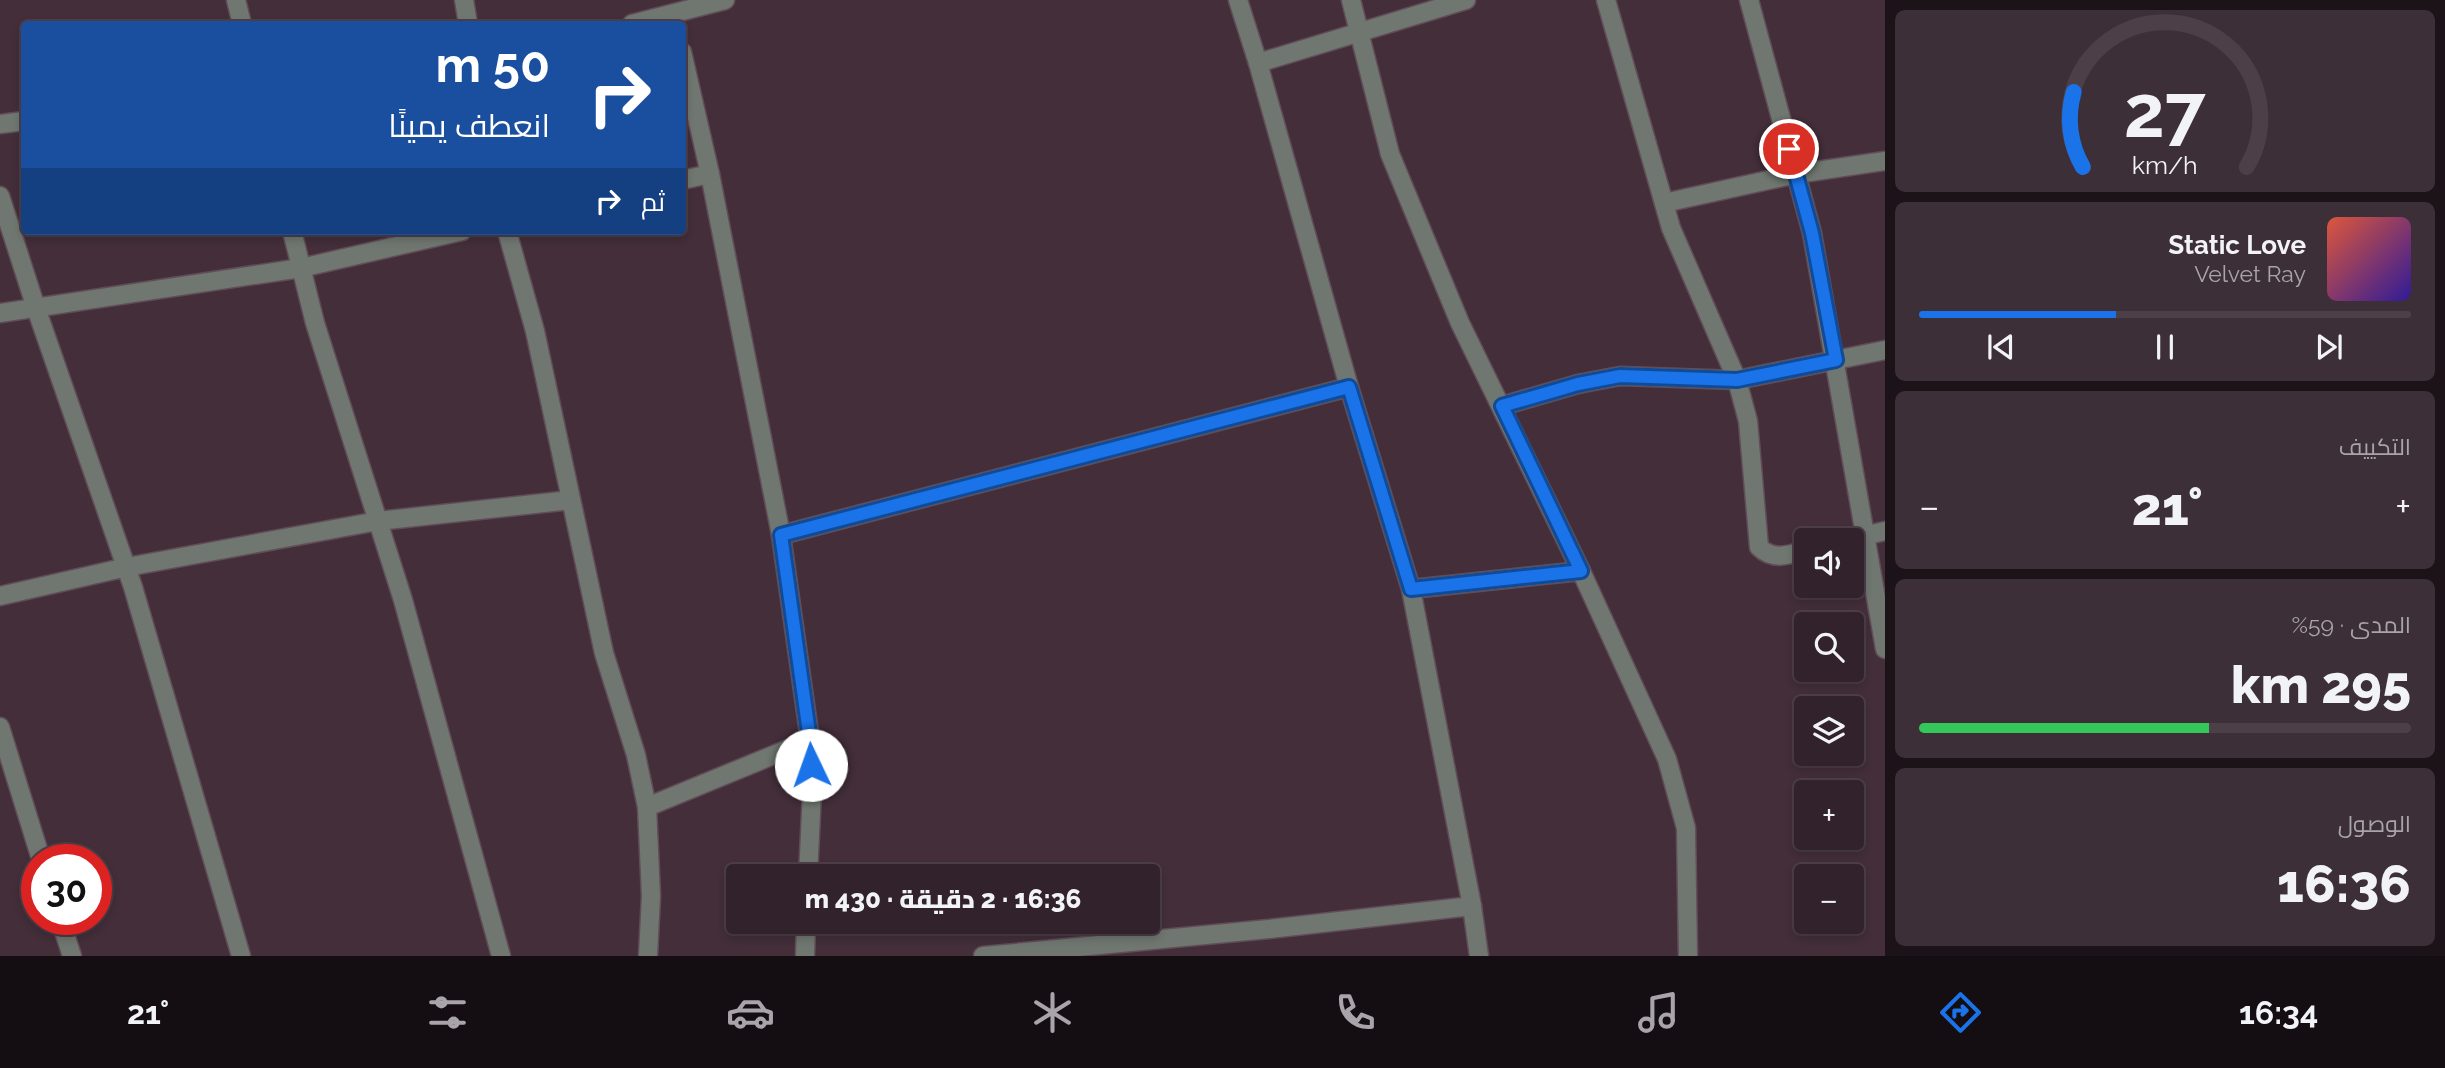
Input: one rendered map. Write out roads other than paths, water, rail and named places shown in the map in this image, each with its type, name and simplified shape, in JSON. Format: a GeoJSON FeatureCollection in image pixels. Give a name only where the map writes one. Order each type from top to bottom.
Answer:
{"type":"FeatureCollection","features":[{"type":"Feature","properties":{"kind":"street"},"geometry":{"type":"LineString","coordinates":[[236,0],[241,21]]}},
{"type":"Feature","properties":{"kind":"street"},"geometry":{"type":"LineString","coordinates":[[464,0],[468,21]]}},
{"type":"Feature","properties":{"kind":"street"},"geometry":{"type":"LineString","coordinates":[[675,19],[725,0]]}},
{"type":"Feature","properties":{"kind":"street"},"geometry":{"type":"LineString","coordinates":[[1238,0],[1349,387],[1411,589],[1472,906],[1479,956]]}},
{"type":"Feature","properties":{"kind":"street"},"geometry":{"type":"LineString","coordinates":[[1351,0],[1390,154],[1460,323],[1581,571],[1667,759],[1686,828],[1688,956]]}},
{"type":"Feature","properties":{"kind":"street"},"geometry":{"type":"LineString","coordinates":[[1258,63],[1466,0]]}},
{"type":"Feature","properties":{"kind":"street"},"geometry":{"type":"LineString","coordinates":[[1606,0],[1671,228],[1737,380],[1748,421],[1759,547],[1766,554],[1783,557],[1794,554]]}},
{"type":"Feature","properties":{"kind":"street"},"geometry":{"type":"LineString","coordinates":[[1749,0],[1812,233],[1885,649]]}},
{"type":"Feature","properties":{"kind":"street"},"geometry":{"type":"LineString","coordinates":[[686,69],[710,174],[781,535],[810,740],[812,791],[809,864]]}},
{"type":"Feature","properties":{"kind":"street"},"geometry":{"type":"LineString","coordinates":[[0,124],[21,121]]}},
{"type":"Feature","properties":{"kind":"street"},"geometry":{"type":"LineString","coordinates":[[1664,203],[1796,174],[1885,161]]}},
{"type":"Feature","properties":{"kind":"street"},"geometry":{"type":"LineString","coordinates":[[686,179],[710,174]]}},
{"type":"Feature","properties":{"kind":"street"},"geometry":{"type":"LineString","coordinates":[[0,196],[36,308],[127,567],[241,956]]}},
{"type":"Feature","properties":{"kind":"street"},"geometry":{"type":"LineString","coordinates":[[293,235],[315,323],[403,600],[501,956]]}},
{"type":"Feature","properties":{"kind":"street"},"geometry":{"type":"LineString","coordinates":[[0,313],[301,268],[445,235]]}},
{"type":"Feature","properties":{"kind":"street"},"geometry":{"type":"LineString","coordinates":[[508,235],[535,331],[604,653],[636,755],[648,807],[651,895],[648,956]]}},
{"type":"Feature","properties":{"kind":"street"},"geometry":{"type":"LineString","coordinates":[[1502,406],[1578,384],[1620,376],[1737,380],[1885,350]]}},
{"type":"Feature","properties":{"kind":"street"},"geometry":{"type":"LineString","coordinates":[[781,535],[1349,387]]}},
{"type":"Feature","properties":{"kind":"street"},"geometry":{"type":"LineString","coordinates":[[0,596],[127,567],[378,521],[571,500]]}},
{"type":"Feature","properties":{"kind":"street"},"geometry":{"type":"LineString","coordinates":[[1866,534],[1885,531]]}},
{"type":"Feature","properties":{"kind":"street"},"geometry":{"type":"LineString","coordinates":[[1411,589],[1581,571]]}},
{"type":"Feature","properties":{"kind":"street"},"geometry":{"type":"LineString","coordinates":[[0,727],[36,844]]}},
{"type":"Feature","properties":{"kind":"street"},"geometry":{"type":"LineString","coordinates":[[648,807],[810,740]]}},
{"type":"Feature","properties":{"kind":"street"},"geometry":{"type":"LineString","coordinates":[[983,956],[1269,929],[1472,906]]}},
{"type":"Feature","properties":{"kind":"street"},"geometry":{"type":"LineString","coordinates":[[805,956],[806,934]]}},
{"type":"Feature","properties":{"kind":"street"},"geometry":{"type":"LineString","coordinates":[[65,935],[72,956]]}}]}
